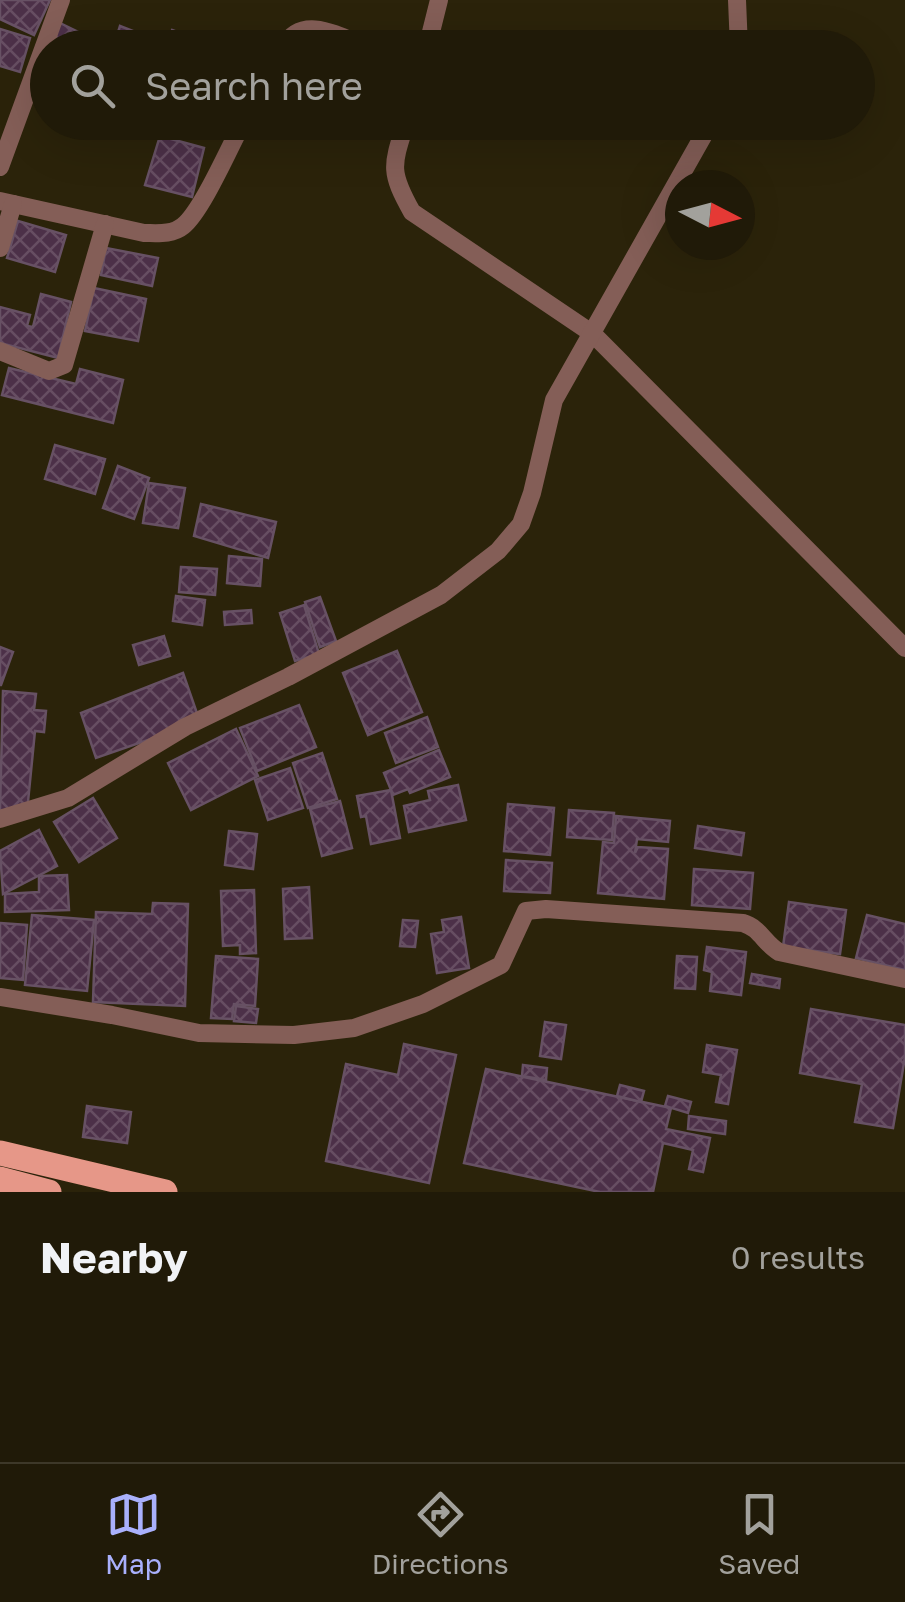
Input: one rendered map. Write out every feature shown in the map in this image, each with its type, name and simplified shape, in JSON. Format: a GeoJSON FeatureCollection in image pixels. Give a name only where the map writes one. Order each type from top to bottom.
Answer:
{"type":"FeatureCollection","features":[{"type":"Feature","properties":{"kind":"main road"},"geometry":{"type":"LineString","coordinates":[[0,1153],[166,1192]]}},
{"type":"Feature","properties":{"kind":"main road"},"geometry":{"type":"LineString","coordinates":[[0,1179],[50,1192]]}},
{"type":"Feature","properties":{"kind":"street"},"geometry":{"type":"LineString","coordinates":[[50,30],[61,0]]}},
{"type":"Feature","properties":{"kind":"street"},"geometry":{"type":"LineString","coordinates":[[432,30],[438,0]]}},
{"type":"Feature","properties":{"kind":"street"},"geometry":{"type":"LineString","coordinates":[[737,0],[738,30]]}},
{"type":"Feature","properties":{"kind":"street"},"geometry":{"type":"LineString","coordinates":[[0,167],[30,85]]}},
{"type":"Feature","properties":{"kind":"street"},"geometry":{"type":"LineString","coordinates":[[0,248],[6,202],[144,233],[167,233],[182,227],[233,140]]}},
{"type":"Feature","properties":{"kind":"street"},"geometry":{"type":"LineString","coordinates":[[400,140],[393,163],[397,186],[412,212],[593,334],[905,648]]}},
{"type":"Feature","properties":{"kind":"street"},"geometry":{"type":"LineString","coordinates":[[0,819],[68,798],[185,727],[441,595],[498,551],[521,524],[554,400],[701,140]]}},
{"type":"Feature","properties":{"kind":"street"},"geometry":{"type":"LineString","coordinates":[[0,351],[50,371],[64,365],[106,224]]}},
{"type":"Feature","properties":{"kind":"street"},"geometry":{"type":"LineString","coordinates":[[0,997],[199,1033],[294,1035],[354,1028],[423,1004],[501,965],[526,911],[546,909],[743,923],[755,926],[768,946],[779,952],[905,979]]}},
{"type":"Feature","properties":{"kind":"building"},"geometry":{"type":"Polygon","coordinates":[[[0,0],[50,0],[36,30],[30,33],[0,19],[0,0]]]}},
{"type":"Feature","properties":{"kind":"building"},"geometry":{"type":"Polygon","coordinates":[[[0,29],[30,38],[20,72],[0,66],[0,29]]]}},
{"type":"Feature","properties":{"kind":"building"},"geometry":{"type":"Polygon","coordinates":[[[159,140],[204,148],[192,197],[145,185],[159,140]]]}},
{"type":"Feature","properties":{"kind":"building"},"geometry":{"type":"Polygon","coordinates":[[[18,221],[66,235],[55,272],[7,258],[18,221]]]}},
{"type":"Feature","properties":{"kind":"building"},"geometry":{"type":"Polygon","coordinates":[[[106,248],[158,258],[152,286],[101,275],[106,248]]]}},
{"type":"Feature","properties":{"kind":"building"},"geometry":{"type":"Polygon","coordinates":[[[94,288],[146,299],[138,341],[85,331],[94,288]]]}},
{"type":"Feature","properties":{"kind":"building"},"geometry":{"type":"Polygon","coordinates":[[[41,294],[71,302],[58,358],[0,343],[0,307],[30,315],[27,326],[33,327],[41,294]]]}},
{"type":"Feature","properties":{"kind":"building"},"geometry":{"type":"Polygon","coordinates":[[[9,368],[76,384],[80,369],[123,380],[113,423],[2,395],[9,368]]]}},
{"type":"Feature","properties":{"kind":"building"},"geometry":{"type":"Polygon","coordinates":[[[55,445],[105,459],[95,494],[45,479],[55,445]]]}},
{"type":"Feature","properties":{"kind":"building"},"geometry":{"type":"Polygon","coordinates":[[[118,466],[149,478],[134,519],[103,508],[118,466]]]}},
{"type":"Feature","properties":{"kind":"building"},"geometry":{"type":"Polygon","coordinates":[[[149,483],[185,488],[178,528],[143,523],[149,483]]]}},
{"type":"Feature","properties":{"kind":"building"},"geometry":{"type":"Polygon","coordinates":[[[201,504],[276,522],[268,558],[194,536],[201,504]]]}},
{"type":"Feature","properties":{"kind":"building"},"geometry":{"type":"Polygon","coordinates":[[[229,556],[262,559],[260,586],[227,583],[229,556]]]}},
{"type":"Feature","properties":{"kind":"building"},"geometry":{"type":"Polygon","coordinates":[[[181,567],[217,569],[215,595],[179,592],[181,567]]]}},
{"type":"Feature","properties":{"kind":"building"},"geometry":{"type":"Polygon","coordinates":[[[176,596],[205,600],[202,625],[173,621],[176,596]]]}},
{"type":"Feature","properties":{"kind":"building"},"geometry":{"type":"Polygon","coordinates":[[[320,597],[336,641],[320,647],[305,602],[320,597]]]}},
{"type":"Feature","properties":{"kind":"building"},"geometry":{"type":"Polygon","coordinates":[[[304,605],[319,654],[295,661],[280,613],[304,605]]]}},
{"type":"Feature","properties":{"kind":"building"},"geometry":{"type":"Polygon","coordinates":[[[251,610],[252,623],[225,625],[224,612],[251,610]]]}},
{"type":"Feature","properties":{"kind":"building"},"geometry":{"type":"Polygon","coordinates":[[[164,636],[170,656],[139,665],[133,645],[164,636]]]}},
{"type":"Feature","properties":{"kind":"building"},"geometry":{"type":"Polygon","coordinates":[[[0,647],[13,652],[1,685],[0,685],[0,647]]]}},
{"type":"Feature","properties":{"kind":"building"},"geometry":{"type":"Polygon","coordinates":[[[397,651],[422,712],[368,735],[343,673],[397,651]]]}},
{"type":"Feature","properties":{"kind":"building"},"geometry":{"type":"Polygon","coordinates":[[[183,673],[200,722],[96,758],[81,713],[183,673]]]}},
{"type":"Feature","properties":{"kind":"building"},"geometry":{"type":"Polygon","coordinates":[[[3,691],[36,694],[34,710],[46,711],[44,732],[35,731],[27,812],[0,810],[3,691]]]}},
{"type":"Feature","properties":{"kind":"building"},"geometry":{"type":"Polygon","coordinates":[[[299,705],[316,747],[257,771],[240,728],[299,705]]]}},
{"type":"Feature","properties":{"kind":"building"},"geometry":{"type":"Polygon","coordinates":[[[427,717],[438,747],[396,763],[385,733],[427,717]]]}},
{"type":"Feature","properties":{"kind":"building"},"geometry":{"type":"Polygon","coordinates":[[[236,729],[258,776],[191,810],[168,763],[236,729]]]}},
{"type":"Feature","properties":{"kind":"building"},"geometry":{"type":"Polygon","coordinates":[[[439,750],[450,777],[410,793],[408,789],[393,795],[384,773],[439,750]]]}},
{"type":"Feature","properties":{"kind":"building"},"geometry":{"type":"Polygon","coordinates":[[[322,753],[337,799],[308,808],[293,763],[322,753]]]}},
{"type":"Feature","properties":{"kind":"building"},"geometry":{"type":"Polygon","coordinates":[[[290,768],[303,808],[268,820],[255,780],[290,768]]]}},
{"type":"Feature","properties":{"kind":"building"},"geometry":{"type":"Polygon","coordinates":[[[458,785],[466,820],[409,832],[404,806],[430,800],[428,791],[458,785]]]}},
{"type":"Feature","properties":{"kind":"building"},"geometry":{"type":"Polygon","coordinates":[[[391,790],[400,838],[371,844],[366,816],[361,817],[357,796],[391,790]]]}},
{"type":"Feature","properties":{"kind":"building"},"geometry":{"type":"Polygon","coordinates":[[[93,798],[117,838],[79,862],[54,822],[93,798]]]}},
{"type":"Feature","properties":{"kind":"building"},"geometry":{"type":"Polygon","coordinates":[[[340,801],[352,848],[322,856],[310,809],[340,801]]]}},
{"type":"Feature","properties":{"kind":"building"},"geometry":{"type":"Polygon","coordinates":[[[508,804],[554,808],[550,855],[504,851],[508,804]]]}},
{"type":"Feature","properties":{"kind":"building"},"geometry":{"type":"Polygon","coordinates":[[[569,810],[614,813],[612,840],[567,837],[569,810]]]}},
{"type":"Feature","properties":{"kind":"building"},"geometry":{"type":"Polygon","coordinates":[[[616,816],[670,821],[668,842],[637,839],[635,853],[638,847],[668,849],[664,899],[598,893],[603,842],[614,843],[616,816]]]}},
{"type":"Feature","properties":{"kind":"building"},"geometry":{"type":"Polygon","coordinates":[[[698,826],[744,833],[741,855],[695,848],[698,826]]]}},
{"type":"Feature","properties":{"kind":"building"},"geometry":{"type":"Polygon","coordinates":[[[39,830],[57,866],[3,894],[0,851],[39,830]]]}},
{"type":"Feature","properties":{"kind":"building"},"geometry":{"type":"Polygon","coordinates":[[[229,831],[257,834],[253,869],[225,865],[229,831]]]}},
{"type":"Feature","properties":{"kind":"building"},"geometry":{"type":"Polygon","coordinates":[[[506,860],[552,863],[550,893],[504,891],[506,860]]]}},
{"type":"Feature","properties":{"kind":"building"},"geometry":{"type":"Polygon","coordinates":[[[694,869],[753,873],[750,909],[692,905],[694,869]]]}},
{"type":"Feature","properties":{"kind":"building"},"geometry":{"type":"Polygon","coordinates":[[[67,875],[69,910],[5,912],[5,894],[39,892],[39,876],[67,875]]]}},
{"type":"Feature","properties":{"kind":"building"},"geometry":{"type":"Polygon","coordinates":[[[309,887],[312,938],[285,939],[283,889],[309,887]]]}},
{"type":"Feature","properties":{"kind":"building"},"geometry":{"type":"Polygon","coordinates":[[[254,890],[256,953],[240,954],[240,945],[223,946],[221,891],[254,890]]]}},
{"type":"Feature","properties":{"kind":"building"},"geometry":{"type":"Polygon","coordinates":[[[789,902],[846,910],[840,954],[783,947],[789,902]]]}},
{"type":"Feature","properties":{"kind":"building"},"geometry":{"type":"Polygon","coordinates":[[[153,903],[188,904],[185,1006],[93,1002],[96,912],[152,914],[153,903]]]}},
{"type":"Feature","properties":{"kind":"building"},"geometry":{"type":"Polygon","coordinates":[[[32,915],[94,920],[87,991],[25,985],[32,915]]]}},
{"type":"Feature","properties":{"kind":"building"},"geometry":{"type":"Polygon","coordinates":[[[867,915],[905,924],[905,970],[856,958],[867,915]]]}},
{"type":"Feature","properties":{"kind":"building"},"geometry":{"type":"Polygon","coordinates":[[[461,917],[469,968],[437,973],[431,934],[444,932],[442,920],[461,917]]]}},
{"type":"Feature","properties":{"kind":"building"},"geometry":{"type":"Polygon","coordinates":[[[403,920],[418,921],[415,947],[400,946],[403,920]]]}},
{"type":"Feature","properties":{"kind":"building"},"geometry":{"type":"Polygon","coordinates":[[[0,923],[27,925],[23,980],[0,978],[0,923]]]}},
{"type":"Feature","properties":{"kind":"building"},"geometry":{"type":"Polygon","coordinates":[[[707,947],[746,952],[741,995],[710,991],[712,972],[704,970],[707,947]]]}},
{"type":"Feature","properties":{"kind":"building"},"geometry":{"type":"Polygon","coordinates":[[[216,956],[258,959],[255,1006],[234,1004],[232,1019],[211,1018],[216,956]]]}},
{"type":"Feature","properties":{"kind":"building"},"geometry":{"type":"Polygon","coordinates":[[[677,956],[697,957],[695,989],[675,988],[677,956]]]}},
{"type":"Feature","properties":{"kind":"building"},"geometry":{"type":"Polygon","coordinates":[[[752,974],[780,979],[779,988],[750,983],[752,974]]]}},
{"type":"Feature","properties":{"kind":"building"},"geometry":{"type":"Polygon","coordinates":[[[236,1006],[258,1009],[256,1023],[234,1021],[236,1006]]]}},
{"type":"Feature","properties":{"kind":"building"},"geometry":{"type":"Polygon","coordinates":[[[811,1009],[905,1025],[905,1057],[893,1128],[855,1122],[862,1084],[800,1073],[811,1009]]]}},
{"type":"Feature","properties":{"kind":"building"},"geometry":{"type":"Polygon","coordinates":[[[545,1022],[566,1025],[561,1059],[540,1056],[545,1022]]]}},
{"type":"Feature","properties":{"kind":"building"},"geometry":{"type":"Polygon","coordinates":[[[404,1044],[456,1055],[429,1183],[326,1161],[346,1064],[398,1075],[404,1044]]]}},
{"type":"Feature","properties":{"kind":"building"},"geometry":{"type":"Polygon","coordinates":[[[707,1045],[737,1050],[728,1104],[716,1102],[721,1075],[703,1072],[707,1045]]]}},
{"type":"Feature","properties":{"kind":"building"},"geometry":{"type":"Polygon","coordinates":[[[523,1065],[547,1068],[546,1080],[522,1076],[523,1065]]]}},
{"type":"Feature","properties":{"kind":"building"},"geometry":{"type":"Polygon","coordinates":[[[486,1069],[671,1108],[666,1129],[710,1138],[703,1172],[689,1169],[693,1150],[663,1143],[653,1192],[600,1192],[464,1163],[486,1069]]]}},
{"type":"Feature","properties":{"kind":"building"},"geometry":{"type":"Polygon","coordinates":[[[620,1085],[644,1091],[641,1102],[617,1096],[620,1085]]]}},
{"type":"Feature","properties":{"kind":"building"},"geometry":{"type":"Polygon","coordinates":[[[668,1096],[691,1102],[688,1113],[665,1106],[668,1096]]]}},
{"type":"Feature","properties":{"kind":"building"},"geometry":{"type":"Polygon","coordinates":[[[87,1106],[131,1112],[127,1143],[83,1137],[87,1106]]]}},
{"type":"Feature","properties":{"kind":"building"},"geometry":{"type":"Polygon","coordinates":[[[689,1116],[726,1121],[725,1134],[688,1129],[689,1116]]]}}]}
